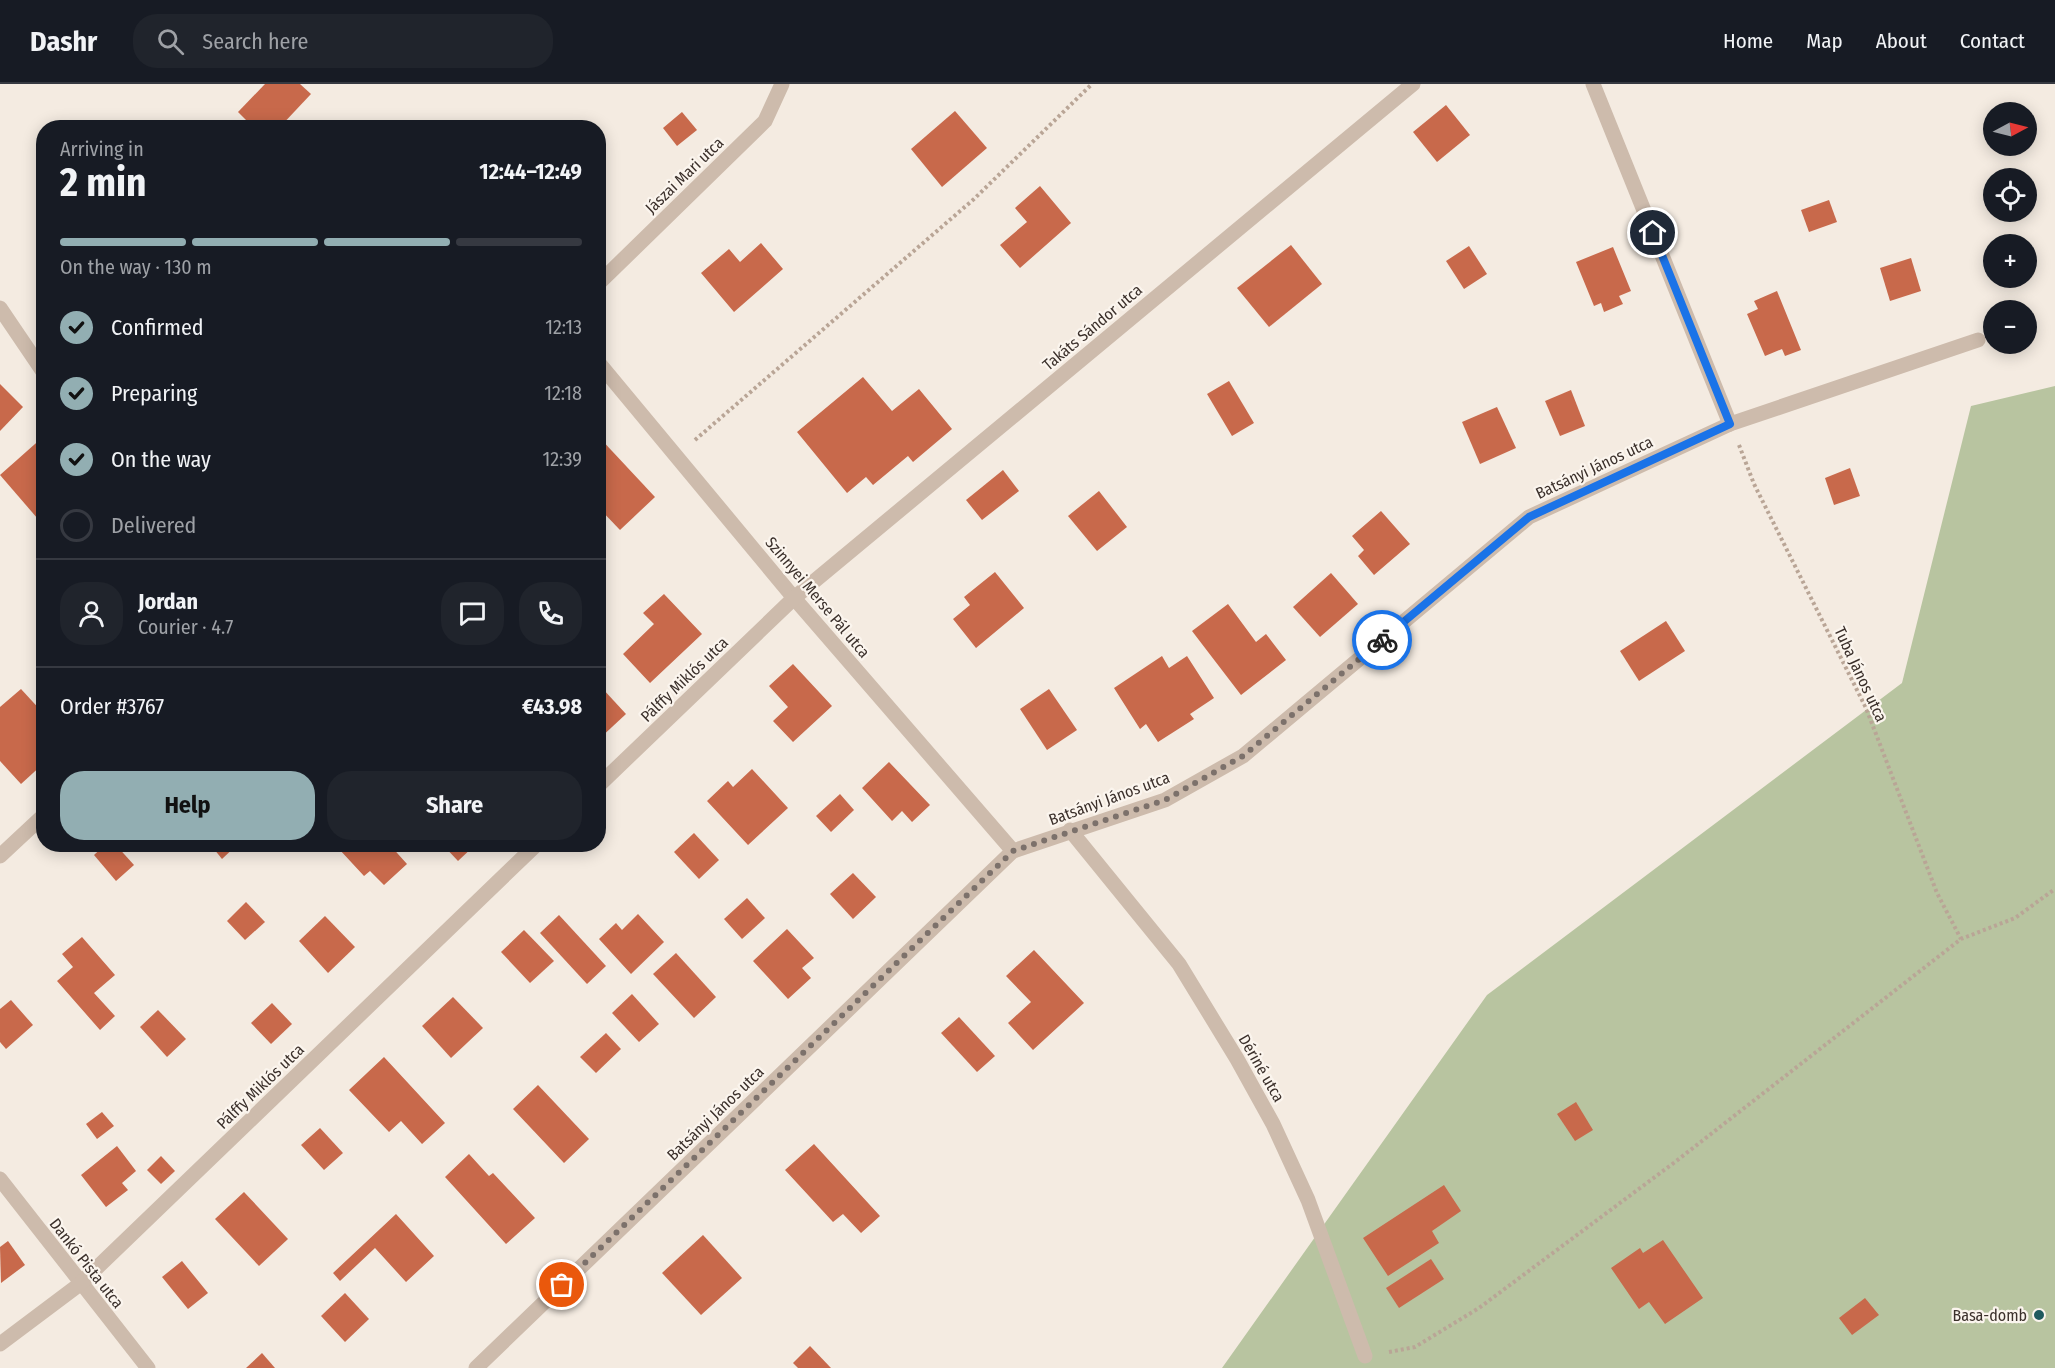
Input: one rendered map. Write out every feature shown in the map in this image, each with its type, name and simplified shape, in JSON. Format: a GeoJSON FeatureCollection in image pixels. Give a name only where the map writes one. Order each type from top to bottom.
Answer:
{"type":"FeatureCollection","features":[{"type":"Feature","properties":{"kind":"street","name":"Jászai Mari utca"},"geometry":{"type":"LineString","coordinates":[[606,276],[765,121],[782,84]]}},
{"type":"Feature","properties":{"kind":"street","name":"Takáts Sándor utca"},"geometry":{"type":"LineString","coordinates":[[794,598],[1413,84]]}},
{"type":"Feature","properties":{"kind":"street"},"geometry":{"type":"LineString","coordinates":[[1593,84],[1730,424]]}},
{"type":"Feature","properties":{"kind":"street"},"geometry":{"type":"LineString","coordinates":[[0,308],[36,362]]}},
{"type":"Feature","properties":{"kind":"street","name":"Batsányi János utca"},"geometry":{"type":"LineString","coordinates":[[476,1368],[1013,851],[1165,800],[1243,756],[1529,517],[1730,424],[1978,340]]}},
{"type":"Feature","properties":{"kind":"street","name":"Szinnyei Merse Pál utca"},"geometry":{"type":"LineString","coordinates":[[606,372],[794,598],[1013,851]]}},
{"type":"Feature","properties":{"kind":"street","name":"Pálffy Miklós utca"},"geometry":{"type":"LineString","coordinates":[[606,778],[794,598]]}},
{"type":"Feature","properties":{"kind":"street"},"geometry":{"type":"LineString","coordinates":[[0,855],[36,822]]}},
{"type":"Feature","properties":{"kind":"street","name":"Dériné utca"},"geometry":{"type":"LineString","coordinates":[[1070,830],[1179,964],[1237,1059],[1273,1124],[1308,1200],[1365,1356]]}},
{"type":"Feature","properties":{"kind":"street","name":"Pálffy Miklós utca"},"geometry":{"type":"LineString","coordinates":[[0,1344],[80,1284],[529,852]]}},
{"type":"Feature","properties":{"kind":"street","name":"Dankó Pista utca"},"geometry":{"type":"LineString","coordinates":[[0,1179],[147,1368]]}},
{"type":"Feature","properties":{"kind":"path"},"geometry":{"type":"LineString","coordinates":[[676,456],[974,199],[1092,84]]}},
{"type":"Feature","properties":{"kind":"path","name":"Tuba János utca"},"geometry":{"type":"LineString","coordinates":[[1730,424],[1754,484],[1866,708],[1937,893],[1961,939]]}},
{"type":"Feature","properties":{"kind":"path"},"geometry":{"type":"LineString","coordinates":[[1365,1356],[1415,1347],[1479,1308],[1675,1162],[1961,939],[2015,918],[2055,889]]}},
{"type":"Feature","properties":{"kind":"green space"},"geometry":{"type":"Polygon","coordinates":[[[2055,386],[2055,1368],[1222,1368],[1487,995],[1902,683],[1971,406],[2055,386]]]}},
{"type":"Feature","properties":{"kind":"building"},"geometry":{"type":"Polygon","coordinates":[[[265,84],[300,84],[311,94],[287,120],[246,120],[238,112],[265,84]]]}},
{"type":"Feature","properties":{"kind":"building"},"geometry":{"type":"Polygon","coordinates":[[[1446,105],[1470,135],[1437,162],[1413,132],[1446,105]]]}},
{"type":"Feature","properties":{"kind":"building"},"geometry":{"type":"Polygon","coordinates":[[[955,111],[987,148],[942,187],[911,149],[955,111]]]}},
{"type":"Feature","properties":{"kind":"building"},"geometry":{"type":"Polygon","coordinates":[[[682,112],[697,130],[677,146],[663,128],[682,112]]]}},
{"type":"Feature","properties":{"kind":"building"},"geometry":{"type":"Polygon","coordinates":[[[1040,186],[1071,223],[1020,268],[1000,245],[1027,222],[1015,208],[1040,186]]]}},
{"type":"Feature","properties":{"kind":"building"},"geometry":{"type":"Polygon","coordinates":[[[1829,200],[1837,222],[1809,232],[1801,210],[1829,200]]]}},
{"type":"Feature","properties":{"kind":"building"},"geometry":{"type":"Polygon","coordinates":[[[761,243],[783,269],[734,312],[701,273],[729,249],[740,262],[761,243]]]}},
{"type":"Feature","properties":{"kind":"building"},"geometry":{"type":"Polygon","coordinates":[[[1291,245],[1322,284],[1269,327],[1237,288],[1291,245]]]}},
{"type":"Feature","properties":{"kind":"building"},"geometry":{"type":"Polygon","coordinates":[[[1469,246],[1487,274],[1464,289],[1446,261],[1469,246]]]}},
{"type":"Feature","properties":{"kind":"building"},"geometry":{"type":"Polygon","coordinates":[[[1613,247],[1631,291],[1619,296],[1623,304],[1604,312],[1601,303],[1594,306],[1576,262],[1613,247]]]}},
{"type":"Feature","properties":{"kind":"building"},"geometry":{"type":"Polygon","coordinates":[[[1911,258],[1921,291],[1890,301],[1880,268],[1911,258]]]}},
{"type":"Feature","properties":{"kind":"building"},"geometry":{"type":"Polygon","coordinates":[[[1777,291],[1801,350],[1785,356],[1782,349],[1765,356],[1747,314],[1758,309],[1754,301],[1777,291]]]}},
{"type":"Feature","properties":{"kind":"building"},"geometry":{"type":"Polygon","coordinates":[[[863,377],[892,411],[919,389],[952,429],[913,462],[908,456],[873,485],[866,477],[847,493],[797,432],[863,377]]]}},
{"type":"Feature","properties":{"kind":"building"},"geometry":{"type":"Polygon","coordinates":[[[1229,381],[1254,423],[1232,436],[1207,394],[1229,381]]]}},
{"type":"Feature","properties":{"kind":"building"},"geometry":{"type":"Polygon","coordinates":[[[0,384],[23,407],[0,431],[0,384]]]}},
{"type":"Feature","properties":{"kind":"building"},"geometry":{"type":"Polygon","coordinates":[[[1571,390],[1585,426],[1560,436],[1545,401],[1571,390]]]}},
{"type":"Feature","properties":{"kind":"building"},"geometry":{"type":"Polygon","coordinates":[[[1497,407],[1516,448],[1480,464],[1462,422],[1497,407]]]}},
{"type":"Feature","properties":{"kind":"building"},"geometry":{"type":"Polygon","coordinates":[[[36,443],[36,517],[0,475],[36,443]]]}},
{"type":"Feature","properties":{"kind":"building"},"geometry":{"type":"Polygon","coordinates":[[[606,445],[655,497],[620,530],[606,515],[606,445]]]}},
{"type":"Feature","properties":{"kind":"building"},"geometry":{"type":"Polygon","coordinates":[[[1850,468],[1860,496],[1834,505],[1825,478],[1850,468]]]}},
{"type":"Feature","properties":{"kind":"building"},"geometry":{"type":"Polygon","coordinates":[[[1003,470],[1019,491],[982,520],[966,500],[1003,470]]]}},
{"type":"Feature","properties":{"kind":"building"},"geometry":{"type":"Polygon","coordinates":[[[1099,491],[1127,527],[1097,551],[1068,516],[1099,491]]]}},
{"type":"Feature","properties":{"kind":"building"},"geometry":{"type":"Polygon","coordinates":[[[1381,511],[1410,544],[1374,575],[1358,556],[1364,550],[1352,536],[1381,511]]]}},
{"type":"Feature","properties":{"kind":"building"},"geometry":{"type":"Polygon","coordinates":[[[995,572],[1024,608],[976,648],[953,619],[970,605],[964,597],[995,572]]]}},
{"type":"Feature","properties":{"kind":"building"},"geometry":{"type":"Polygon","coordinates":[[[1331,573],[1358,604],[1320,637],[1293,607],[1331,573]]]}},
{"type":"Feature","properties":{"kind":"building"},"geometry":{"type":"Polygon","coordinates":[[[664,594],[702,634],[650,683],[623,654],[654,624],[643,613],[664,594]]]}},
{"type":"Feature","properties":{"kind":"building"},"geometry":{"type":"Polygon","coordinates":[[[1228,604],[1256,642],[1266,634],[1286,660],[1241,695],[1192,631],[1228,604]]]}},
{"type":"Feature","properties":{"kind":"building"},"geometry":{"type":"Polygon","coordinates":[[[1666,621],[1685,651],[1639,681],[1620,651],[1666,621]]]}},
{"type":"Feature","properties":{"kind":"building"},"geometry":{"type":"Polygon","coordinates":[[[1162,656],[1169,668],[1187,656],[1214,698],[1190,714],[1194,719],[1158,742],[1146,724],[1140,729],[1114,688],[1162,656]]]}},
{"type":"Feature","properties":{"kind":"building"},"geometry":{"type":"Polygon","coordinates":[[[793,664],[832,706],[793,742],[773,721],[788,707],[769,686],[793,664]]]}},
{"type":"Feature","properties":{"kind":"building"},"geometry":{"type":"Polygon","coordinates":[[[21,689],[36,705],[36,770],[21,784],[0,761],[0,707],[21,689]]]}},
{"type":"Feature","properties":{"kind":"building"},"geometry":{"type":"Polygon","coordinates":[[[1049,689],[1077,730],[1047,750],[1020,709],[1049,689]]]}},
{"type":"Feature","properties":{"kind":"building"},"geometry":{"type":"Polygon","coordinates":[[[606,692],[626,714],[606,733],[606,692]]]}},
{"type":"Feature","properties":{"kind":"building"},"geometry":{"type":"Polygon","coordinates":[[[889,762],[930,805],[912,822],[902,811],[892,821],[862,788],[889,762]]]}},
{"type":"Feature","properties":{"kind":"building"},"geometry":{"type":"Polygon","coordinates":[[[752,769],[788,808],[748,845],[707,801],[728,781],[733,787],[752,769]]]}},
{"type":"Feature","properties":{"kind":"building"},"geometry":{"type":"Polygon","coordinates":[[[840,794],[854,810],[831,832],[816,816],[840,794]]]}},
{"type":"Feature","properties":{"kind":"building"},"geometry":{"type":"Polygon","coordinates":[[[694,833],[719,860],[699,879],[674,852],[694,833]]]}},
{"type":"Feature","properties":{"kind":"building"},"geometry":{"type":"Polygon","coordinates":[[[97,852],[122,852],[134,865],[116,881],[94,855],[97,852]]]}},
{"type":"Feature","properties":{"kind":"building"},"geometry":{"type":"Polygon","coordinates":[[[216,852],[229,852],[222,859],[216,852]]]}},
{"type":"Feature","properties":{"kind":"building"},"geometry":{"type":"Polygon","coordinates":[[[342,852],[396,852],[407,864],[384,885],[370,871],[364,876],[342,852]]]}},
{"type":"Feature","properties":{"kind":"building"},"geometry":{"type":"Polygon","coordinates":[[[450,852],[468,852],[458,861],[450,852]]]}},
{"type":"Feature","properties":{"kind":"building"},"geometry":{"type":"Polygon","coordinates":[[[853,873],[876,897],[853,919],[830,894],[853,873]]]}},
{"type":"Feature","properties":{"kind":"building"},"geometry":{"type":"Polygon","coordinates":[[[747,898],[765,918],[742,939],[724,919],[747,898]]]}},
{"type":"Feature","properties":{"kind":"building"},"geometry":{"type":"Polygon","coordinates":[[[246,902],[265,922],[245,940],[227,921],[246,902]]]}},
{"type":"Feature","properties":{"kind":"building"},"geometry":{"type":"Polygon","coordinates":[[[638,914],[664,942],[631,974],[599,939],[616,923],[622,930],[638,914]]]}},
{"type":"Feature","properties":{"kind":"building"},"geometry":{"type":"Polygon","coordinates":[[[559,915],[606,966],[587,984],[540,933],[559,915]]]}},
{"type":"Feature","properties":{"kind":"building"},"geometry":{"type":"Polygon","coordinates":[[[325,916],[355,947],[328,973],[299,941],[325,916]]]}},
{"type":"Feature","properties":{"kind":"building"},"geometry":{"type":"Polygon","coordinates":[[[787,929],[814,958],[802,968],[811,978],[788,999],[753,961],[787,929]]]}},
{"type":"Feature","properties":{"kind":"building"},"geometry":{"type":"Polygon","coordinates":[[[524,930],[554,961],[530,983],[501,952],[524,930]]]}},
{"type":"Feature","properties":{"kind":"building"},"geometry":{"type":"Polygon","coordinates":[[[82,937],[115,975],[94,993],[115,1016],[100,1030],[57,981],[73,967],[62,954],[82,937]]]}},
{"type":"Feature","properties":{"kind":"building"},"geometry":{"type":"Polygon","coordinates":[[[1034,950],[1084,1003],[1033,1050],[1008,1023],[1031,1002],[1006,976],[1034,950]]]}},
{"type":"Feature","properties":{"kind":"building"},"geometry":{"type":"Polygon","coordinates":[[[676,953],[716,997],[694,1018],[653,974],[676,953]]]}},
{"type":"Feature","properties":{"kind":"building"},"geometry":{"type":"Polygon","coordinates":[[[632,994],[659,1024],[639,1042],[612,1013],[632,994]]]}},
{"type":"Feature","properties":{"kind":"building"},"geometry":{"type":"Polygon","coordinates":[[[453,997],[483,1028],[451,1058],[422,1026],[453,997]]]}},
{"type":"Feature","properties":{"kind":"building"},"geometry":{"type":"Polygon","coordinates":[[[11,1000],[33,1025],[6,1049],[0,1042],[0,1009],[11,1000]]]}},
{"type":"Feature","properties":{"kind":"building"},"geometry":{"type":"Polygon","coordinates":[[[272,1003],[292,1024],[271,1044],[251,1023],[272,1003]]]}},
{"type":"Feature","properties":{"kind":"building"},"geometry":{"type":"Polygon","coordinates":[[[158,1010],[186,1039],[167,1057],[140,1027],[158,1010]]]}},
{"type":"Feature","properties":{"kind":"building"},"geometry":{"type":"Polygon","coordinates":[[[959,1017],[995,1056],[977,1072],[941,1033],[959,1017]]]}},
{"type":"Feature","properties":{"kind":"building"},"geometry":{"type":"Polygon","coordinates":[[[606,1033],[621,1049],[596,1073],[580,1057],[606,1033]]]}},
{"type":"Feature","properties":{"kind":"building"},"geometry":{"type":"Polygon","coordinates":[[[384,1057],[445,1123],[422,1144],[401,1121],[389,1132],[349,1090],[384,1057]]]}},
{"type":"Feature","properties":{"kind":"building"},"geometry":{"type":"Polygon","coordinates":[[[538,1085],[589,1139],[564,1163],[513,1109],[538,1085]]]}},
{"type":"Feature","properties":{"kind":"building"},"geometry":{"type":"Polygon","coordinates":[[[1576,1102],[1593,1130],[1575,1141],[1557,1114],[1576,1102]]]}},
{"type":"Feature","properties":{"kind":"building"},"geometry":{"type":"Polygon","coordinates":[[[102,1112],[114,1126],[97,1139],[86,1124],[102,1112]]]}},
{"type":"Feature","properties":{"kind":"building"},"geometry":{"type":"Polygon","coordinates":[[[320,1128],[343,1153],[324,1170],[301,1145],[320,1128]]]}},
{"type":"Feature","properties":{"kind":"building"},"geometry":{"type":"Polygon","coordinates":[[[814,1144],[880,1216],[861,1233],[843,1214],[833,1222],[785,1170],[814,1144]]]}},
{"type":"Feature","properties":{"kind":"building"},"geometry":{"type":"Polygon","coordinates":[[[117,1146],[136,1171],[122,1183],[128,1190],[106,1207],[81,1175],[117,1146]]]}},
{"type":"Feature","properties":{"kind":"building"},"geometry":{"type":"Polygon","coordinates":[[[469,1154],[489,1176],[493,1173],[535,1218],[506,1244],[445,1177],[469,1154]]]}},
{"type":"Feature","properties":{"kind":"building"},"geometry":{"type":"Polygon","coordinates":[[[161,1156],[175,1171],[161,1184],[147,1170],[161,1156]]]}},
{"type":"Feature","properties":{"kind":"building"},"geometry":{"type":"Polygon","coordinates":[[[1444,1185],[1461,1211],[1432,1231],[1439,1243],[1388,1276],[1363,1238],[1444,1185]]]}},
{"type":"Feature","properties":{"kind":"building"},"geometry":{"type":"Polygon","coordinates":[[[244,1192],[288,1239],[259,1266],[215,1219],[244,1192]]]}},
{"type":"Feature","properties":{"kind":"building"},"geometry":{"type":"Polygon","coordinates":[[[396,1214],[434,1256],[406,1282],[375,1248],[340,1281],[333,1273],[396,1214]]]}},
{"type":"Feature","properties":{"kind":"building"},"geometry":{"type":"Polygon","coordinates":[[[703,1235],[742,1278],[701,1315],[662,1273],[703,1235]]]}},
{"type":"Feature","properties":{"kind":"building"},"geometry":{"type":"Polygon","coordinates":[[[1663,1240],[1703,1298],[1665,1324],[1649,1302],[1639,1309],[1611,1268],[1640,1248],[1643,1253],[1663,1240]]]}},
{"type":"Feature","properties":{"kind":"building"},"geometry":{"type":"Polygon","coordinates":[[[8,1241],[25,1265],[1,1283],[0,1247],[8,1241]]]}},
{"type":"Feature","properties":{"kind":"building"},"geometry":{"type":"Polygon","coordinates":[[[1431,1259],[1444,1279],[1399,1308],[1386,1288],[1431,1259]]]}},
{"type":"Feature","properties":{"kind":"building"},"geometry":{"type":"Polygon","coordinates":[[[182,1261],[208,1293],[188,1309],[162,1277],[182,1261]]]}},
{"type":"Feature","properties":{"kind":"building"},"geometry":{"type":"Polygon","coordinates":[[[345,1293],[369,1319],[345,1342],[321,1316],[345,1293]]]}},
{"type":"Feature","properties":{"kind":"building"},"geometry":{"type":"Polygon","coordinates":[[[1865,1298],[1879,1315],[1852,1335],[1839,1318],[1865,1298]]]}},
{"type":"Feature","properties":{"kind":"building"},"geometry":{"type":"Polygon","coordinates":[[[810,1346],[831,1368],[798,1368],[793,1363],[810,1346]]]}},
{"type":"Feature","properties":{"kind":"building"},"geometry":{"type":"Polygon","coordinates":[[[262,1353],[275,1368],[246,1368],[262,1353]]]}},
{"type":"Feature","properties":{"kind":"way so far"},"geometry":{"type":"LineString","coordinates":[[562,1285],[1013,851],[1165,800],[1243,756],[1382,640]]}},
{"type":"Feature","properties":{"kind":"place","name":"Basa-domb"},"geometry":{"type":"Point","coordinates":[2039,1315]}},
{"type":"Feature","properties":{"kind":"route"},"geometry":{"type":"LineString","coordinates":[[1382,640],[1529,517],[1730,424],[1653,233]]}}]}
